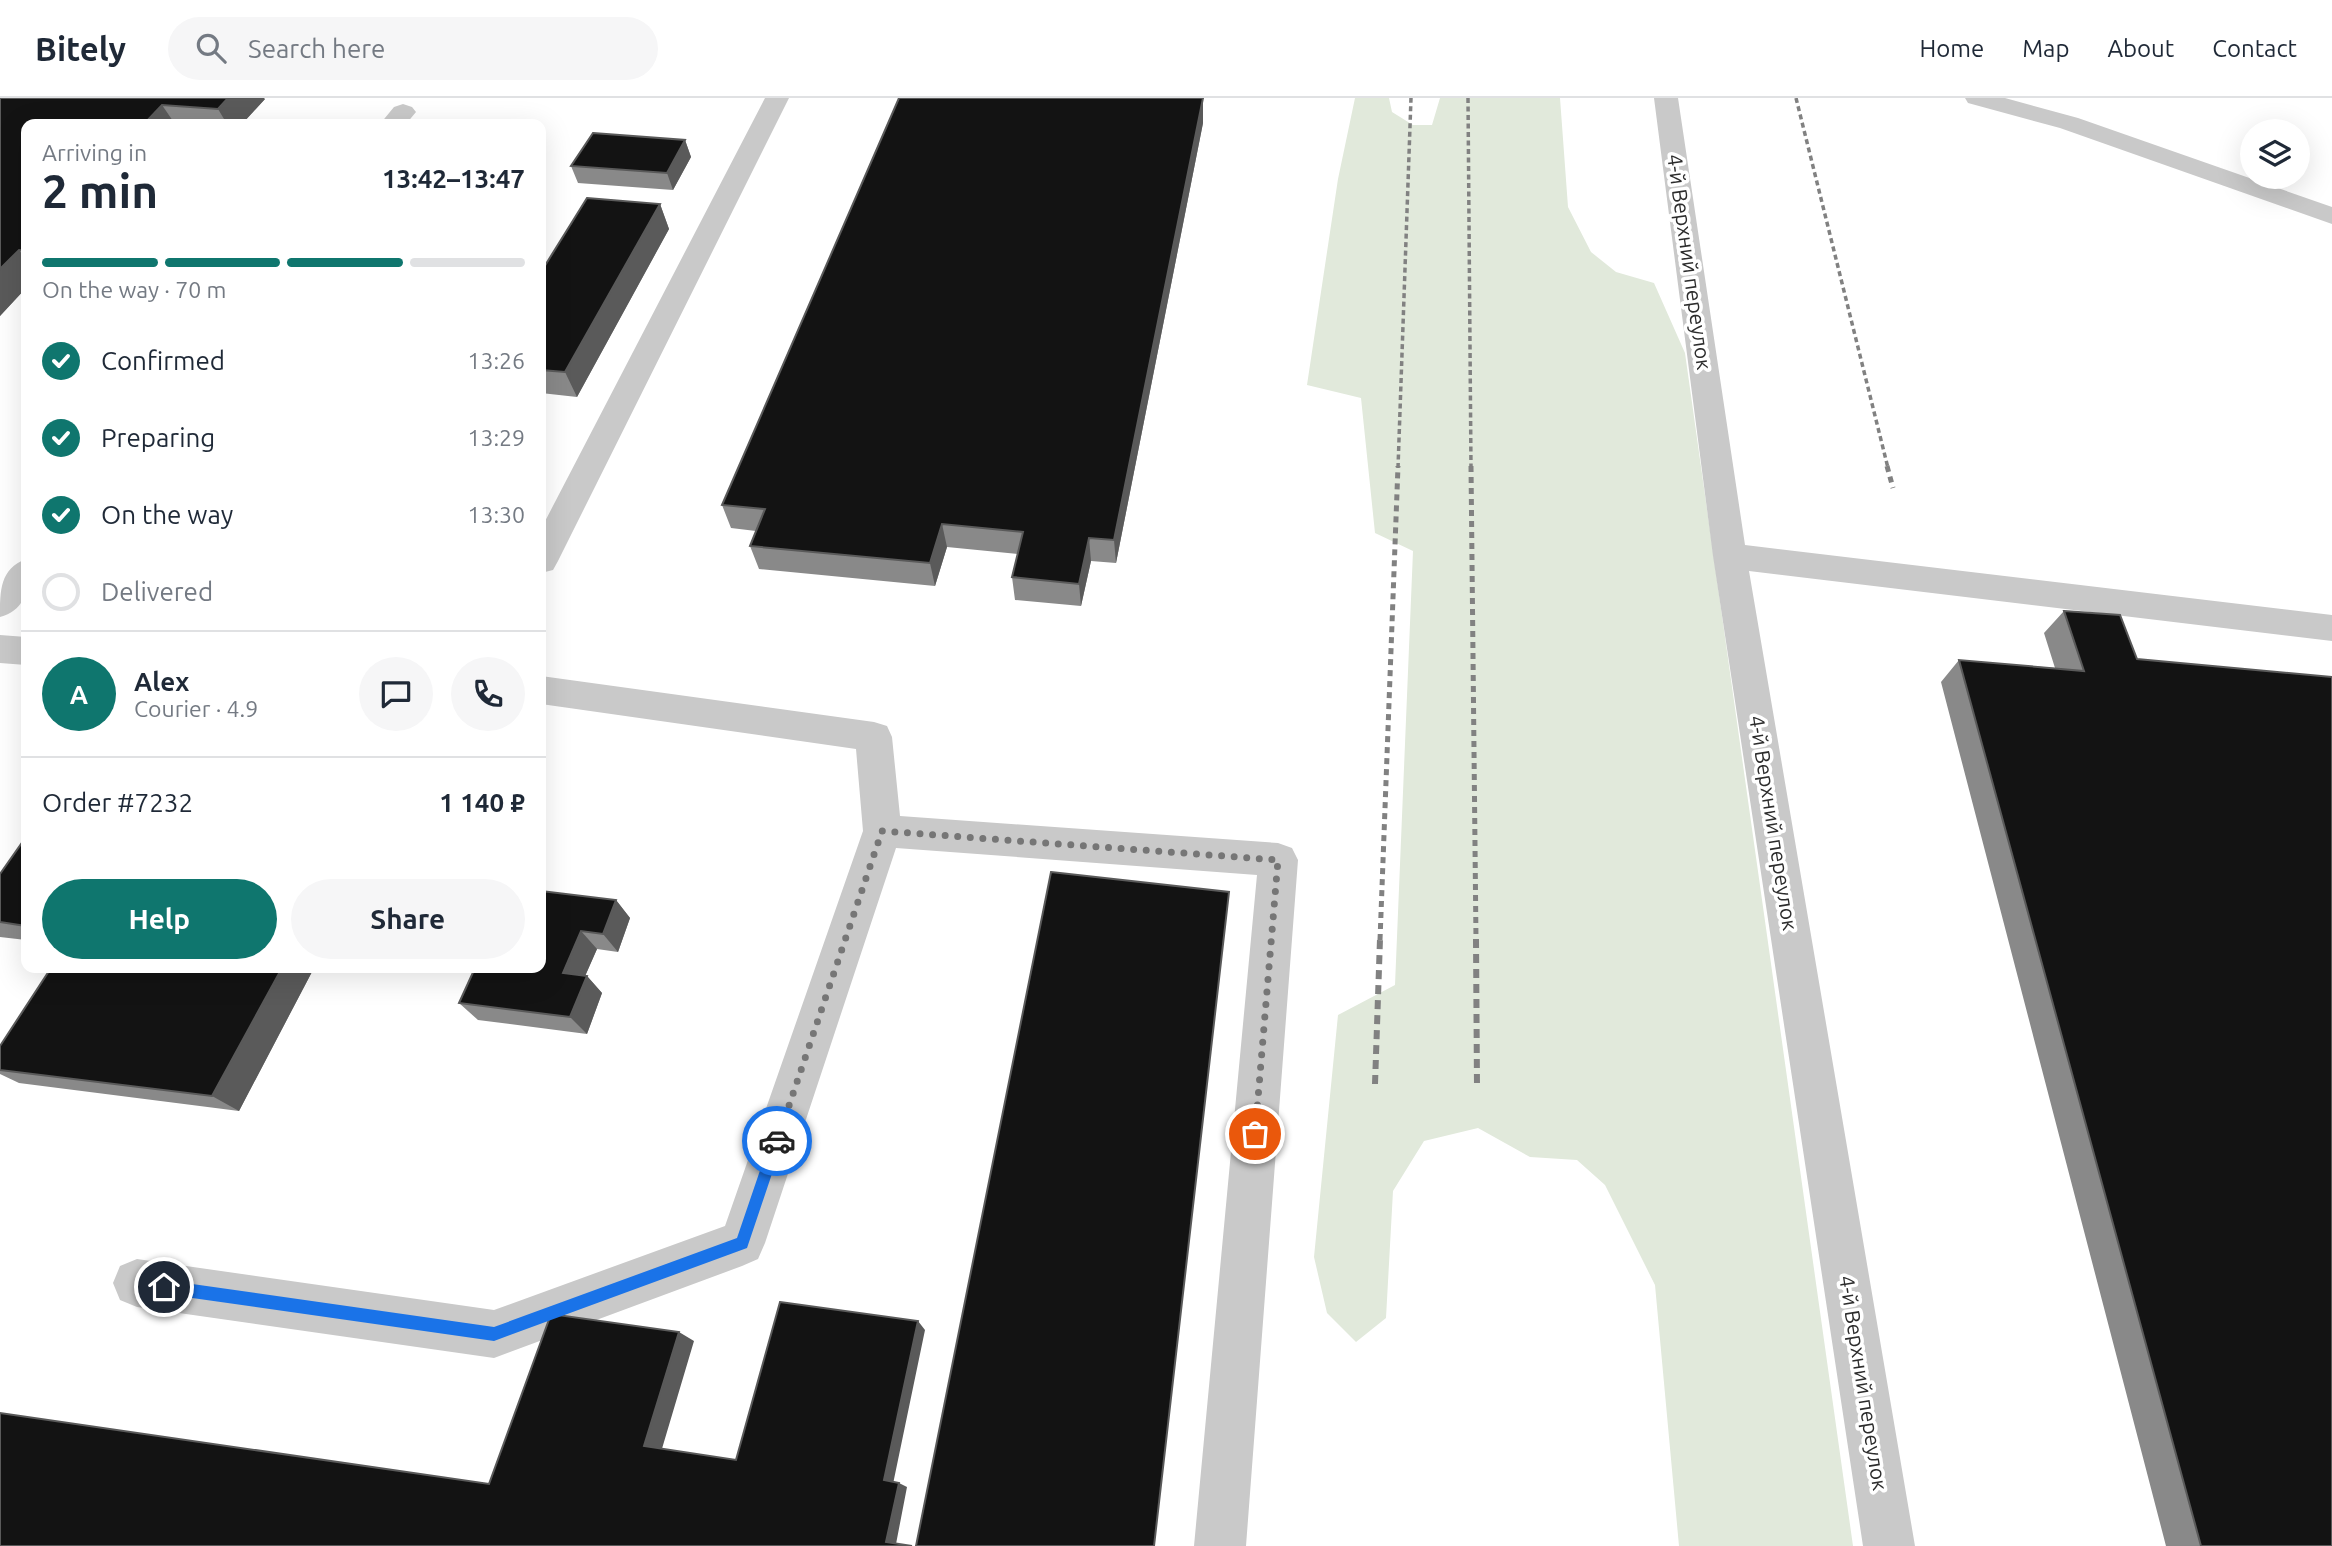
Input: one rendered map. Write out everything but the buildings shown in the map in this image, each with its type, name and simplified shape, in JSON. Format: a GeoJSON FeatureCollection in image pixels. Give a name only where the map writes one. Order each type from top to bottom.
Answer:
{"type":"FeatureCollection","features":[{"type":"Feature","properties":{"kind":"street"},"geometry":{"type":"LineString","coordinates":[[546,551],[777,98]]}},
{"type":"Feature","properties":{"kind":"street","name":"4-й Верхний переулок"},"geometry":{"type":"LineString","coordinates":[[1666,98],[1730,556],[1889,1546]]}},
{"type":"Feature","properties":{"kind":"street"},"geometry":{"type":"LineString","coordinates":[[1977,98],[2069,123],[2332,216]]}},
{"type":"Feature","properties":{"kind":"street"},"geometry":{"type":"LineString","coordinates":[[1730,556],[2332,628]]}},
{"type":"Feature","properties":{"kind":"street"},"geometry":{"type":"LineString","coordinates":[[0,604],[21,578]]}},
{"type":"Feature","properties":{"kind":"street"},"geometry":{"type":"LineString","coordinates":[[0,649],[21,651]]}},
{"type":"Feature","properties":{"kind":"street"},"geometry":{"type":"LineString","coordinates":[[136,1283],[494,1334],[742,1243],[882,831],[874,737],[546,691]]}},
{"type":"Feature","properties":{"kind":"street"},"geometry":{"type":"LineString","coordinates":[[882,831],[1278,860],[1220,1546]]}},
{"type":"Feature","properties":{"kind":"shaded area"},"geometry":{"type":"Polygon","coordinates":[[[1355,98],[1389,98],[1392,112],[1413,125],[1432,125],[1440,98],[1560,98],[1568,207],[1591,252],[1616,272],[1654,283],[1685,353],[1853,1546],[1679,1546],[1655,1285],[1605,1185],[1577,1160],[1530,1157],[1478,1128],[1424,1141],[1393,1191],[1386,1318],[1356,1342],[1327,1313],[1314,1257],[1338,1015],[1395,985],[1413,551],[1375,533],[1361,398],[1307,385],[1338,179],[1355,98]]]}},
{"type":"Feature","properties":{"kind":"railway"},"geometry":{"type":"LineString","coordinates":[[1398,468],[1411,98]]}},
{"type":"Feature","properties":{"kind":"railway"},"geometry":{"type":"LineString","coordinates":[[1468,98],[1471,468]]}},
{"type":"Feature","properties":{"kind":"railway"},"geometry":{"type":"LineString","coordinates":[[1796,98],[1888,468]]}},
{"type":"Feature","properties":{"kind":"railway"},"geometry":{"type":"LineString","coordinates":[[1380,940],[1398,466]]}},
{"type":"Feature","properties":{"kind":"railway"},"geometry":{"type":"LineString","coordinates":[[1471,466],[1476,940]]}},
{"type":"Feature","properties":{"kind":"railway"},"geometry":{"type":"LineString","coordinates":[[1887,466],[1893,488]]}},
{"type":"Feature","properties":{"kind":"railway"},"geometry":{"type":"LineString","coordinates":[[1375,1084],[1380,939]]}},
{"type":"Feature","properties":{"kind":"railway"},"geometry":{"type":"LineString","coordinates":[[1476,939],[1477,1088]]}},
{"type":"Feature","properties":{"kind":"way so far"},"geometry":{"type":"LineString","coordinates":[[777,1141],[882,831],[1278,860],[1255,1134]]}},
{"type":"Feature","properties":{"kind":"route"},"geometry":{"type":"LineString","coordinates":[[164,1287],[494,1334],[742,1243],[777,1141]]}}]}
